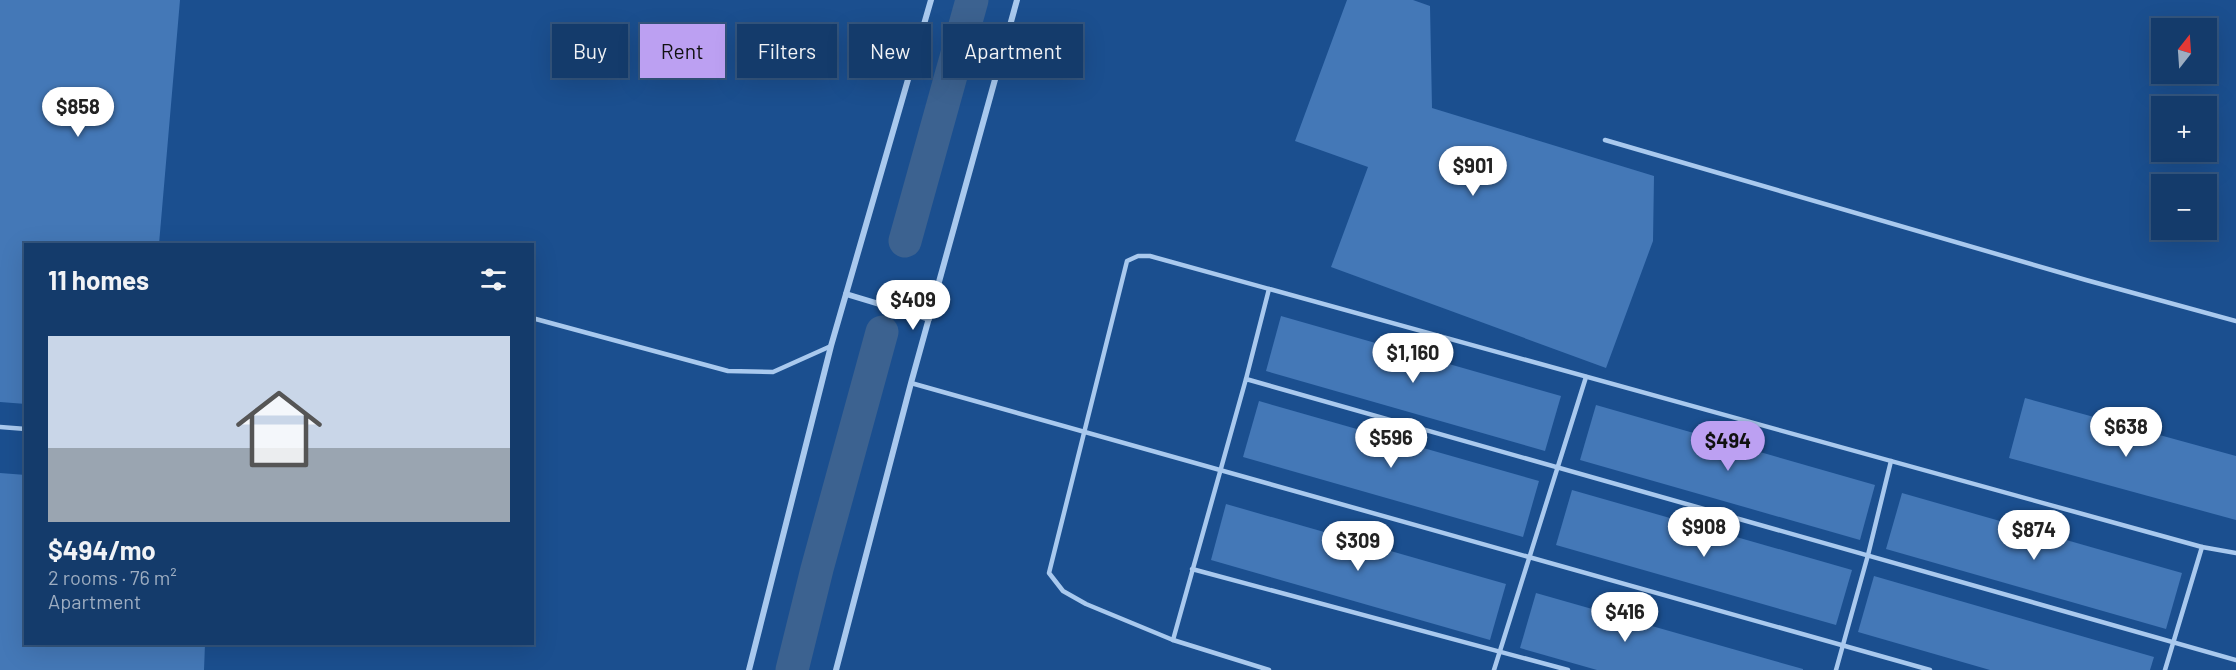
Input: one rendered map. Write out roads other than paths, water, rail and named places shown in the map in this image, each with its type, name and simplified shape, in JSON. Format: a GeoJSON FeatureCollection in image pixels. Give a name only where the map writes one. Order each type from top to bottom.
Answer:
{"type":"FeatureCollection","features":[{"type":"Feature","properties":{"kind":"street"},"geometry":{"type":"LineString","coordinates":[[749,670],[831,346],[931,0]]}},
{"type":"Feature","properties":{"kind":"street"},"geometry":{"type":"LineString","coordinates":[[836,670],[911,384],[1017,0]]}},
{"type":"Feature","properties":{"kind":"street"},"geometry":{"type":"LineString","coordinates":[[846,294],[929,319]]}},
{"type":"Feature","properties":{"kind":"lane"},"geometry":{"type":"LineString","coordinates":[[1605,140],[2085,280],[2236,321]]}},
{"type":"Feature","properties":{"kind":"lane"},"geometry":{"type":"LineString","coordinates":[[1269,670],[1173,640],[1078,599],[1063,591],[1049,573],[1127,261],[1138,256],[1150,256],[2202,548],[2236,554]]}},
{"type":"Feature","properties":{"kind":"lane"},"geometry":{"type":"LineString","coordinates":[[1173,640],[1269,289]]}},
{"type":"Feature","properties":{"kind":"lane"},"geometry":{"type":"LineString","coordinates":[[534,319],[728,371],[773,372],[831,346]]}},
{"type":"Feature","properties":{"kind":"lane"},"geometry":{"type":"LineString","coordinates":[[1494,670],[1586,377]]}},
{"type":"Feature","properties":{"kind":"lane"},"geometry":{"type":"LineString","coordinates":[[1246,379],[2236,660]]}},
{"type":"Feature","properties":{"kind":"lane"},"geometry":{"type":"LineString","coordinates":[[911,384],[1930,670]]}},
{"type":"Feature","properties":{"kind":"lane"},"geometry":{"type":"LineString","coordinates":[[0,427],[24,429]]}},
{"type":"Feature","properties":{"kind":"lane"},"geometry":{"type":"LineString","coordinates":[[1836,670],[1891,461]]}},
{"type":"Feature","properties":{"kind":"lane"},"geometry":{"type":"LineString","coordinates":[[2165,670],[2202,548]]}},
{"type":"Feature","properties":{"kind":"lane"},"geometry":{"type":"LineString","coordinates":[[1192,569],[1568,670]]}},
{"type":"Feature","properties":{"kind":"waterway"},"geometry":{"type":"LineString","coordinates":[[905,241],[972,0]]}},
{"type":"Feature","properties":{"kind":"waterway"},"geometry":{"type":"LineString","coordinates":[[792,670],[817,569],[882,332]]}}]}
